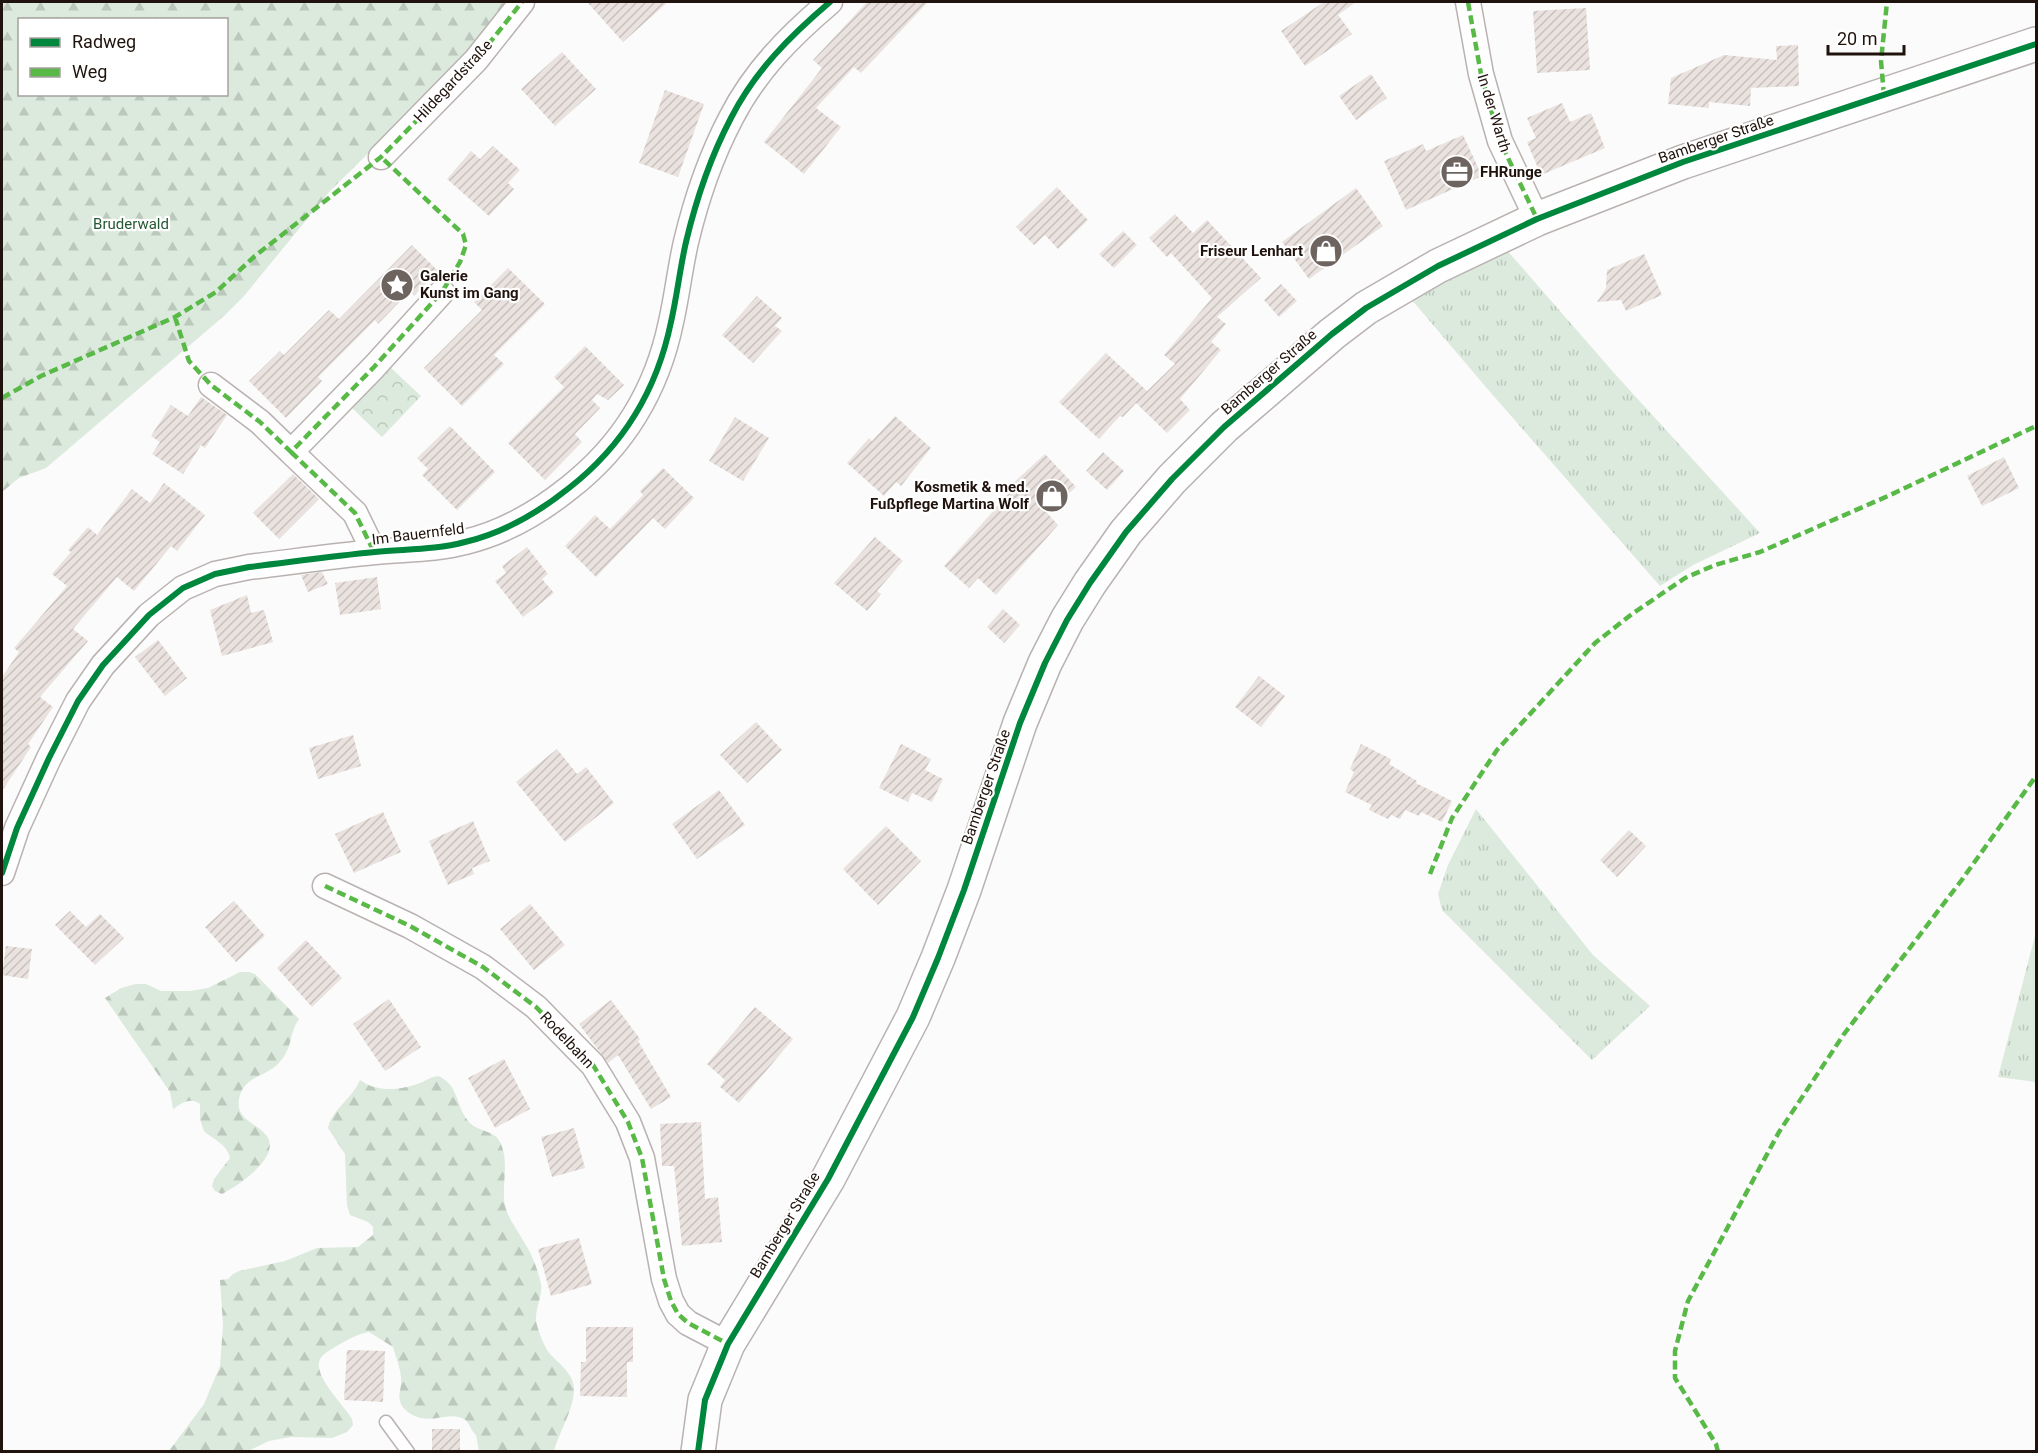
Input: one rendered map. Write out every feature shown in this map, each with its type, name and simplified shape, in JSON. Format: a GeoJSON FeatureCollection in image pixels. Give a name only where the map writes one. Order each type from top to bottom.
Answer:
{"type":"FeatureCollection","features":[{"type":"Feature","properties":{"kind":"street","name":"Hildegardstraße"},"geometry":{"type":"LineString","coordinates":[[381,157],[476,60],[522,2]]}},
{"type":"Feature","properties":{"kind":"street","name":"Im Bauernfeld"},"geometry":{"type":"LineString","coordinates":[[2,873],[21,818],[78,701],[103,665],[149,615],[183,588],[215,574],[249,567],[465,542],[504,528],[532,514],[556,499],[600,462],[617,443],[644,399],[659,363],[671,324],[686,242],[696,206],[730,119],[751,83],[778,49],[830,2]]}},
{"type":"Feature","properties":{"kind":"street","name":"In der Warth"},"geometry":{"type":"LineString","coordinates":[[1468,2],[1481,74],[1500,141],[1537,219]]}},
{"type":"Feature","properties":{"kind":"street","name":"Bamberger Straße"},"geometry":{"type":"LineString","coordinates":[[698,1452],[705,1400],[728,1344],[828,1179],[913,1017],[939,958],[1020,723],[1045,663],[1067,620],[1090,583],[1126,532],[1172,479],[1224,427],[1332,334],[1366,308],[1438,266],[1537,219],[1683,162],[2037,44]]}},
{"type":"Feature","properties":{"kind":"street"},"geometry":{"type":"LineString","coordinates":[[291,452],[374,367],[442,292]]}},
{"type":"Feature","properties":{"kind":"street","name":"Im Bauernfeld"},"geometry":{"type":"LineString","coordinates":[[211,385],[260,422],[355,513],[374,552]]}},
{"type":"Feature","properties":{"kind":"street","name":"Rodelbahn"},"geometry":{"type":"LineString","coordinates":[[325,886],[410,926],[483,967],[536,1007],[593,1065],[628,1122],[642,1158],[670,1301],[678,1314],[688,1323],[728,1344]]}},
{"type":"Feature","properties":{"kind":"lane"},"geometry":{"type":"LineString","coordinates":[[386,1422],[408,1452]]}},
{"type":"Feature","properties":{"kind":"green space","name":"Bruderwald"},"geometry":{"type":"Polygon","coordinates":[[[2,2],[506,2],[470,53],[330,191],[244,296],[224,316],[46,468],[19,478],[2,492],[2,2]]]}},
{"type":"Feature","properties":{"kind":"green space"},"geometry":{"type":"Polygon","coordinates":[[[1505,248],[1614,373],[1760,533],[1693,565],[1660,586],[1411,299],[1505,248]]]}},
{"type":"Feature","properties":{"kind":"green space"},"geometry":{"type":"Polygon","coordinates":[[[389,366],[421,396],[382,437],[351,407],[389,366]]]}},
{"type":"Feature","properties":{"kind":"green space"},"geometry":{"type":"Polygon","coordinates":[[[1476,809],[1593,955],[1650,1006],[1592,1060],[1442,910],[1438,894],[1448,865],[1476,809]]]}},
{"type":"Feature","properties":{"kind":"green space"},"geometry":{"type":"Polygon","coordinates":[[[2036,932],[2036,1082],[1998,1077],[2036,932]]]}},
{"type":"Feature","properties":{"kind":"green space"},"geometry":{"type":"Polygon","coordinates":[[[240,972],[255,974],[299,1019],[283,1058],[273,1068],[246,1084],[240,1095],[239,1104],[243,1116],[268,1138],[270,1146],[268,1154],[255,1171],[222,1194],[215,1191],[212,1186],[214,1179],[230,1158],[223,1146],[204,1131],[200,1119],[200,1104],[189,1101],[173,1109],[170,1092],[105,998],[121,988],[136,984],[146,984],[161,991],[190,991],[208,988],[240,972]]]}},
{"type":"Feature","properties":{"kind":"green space"},"geometry":{"type":"Polygon","coordinates":[[[438,1076],[450,1085],[470,1123],[494,1135],[503,1150],[505,1206],[532,1257],[541,1284],[536,1315],[538,1328],[547,1350],[568,1373],[573,1384],[573,1399],[554,1451],[479,1451],[476,1435],[465,1419],[449,1416],[429,1419],[408,1412],[399,1399],[401,1374],[393,1347],[369,1332],[343,1342],[320,1359],[320,1373],[324,1381],[352,1419],[353,1425],[347,1432],[332,1438],[291,1437],[269,1441],[248,1451],[169,1451],[204,1404],[220,1366],[223,1325],[220,1280],[228,1279],[239,1271],[285,1261],[317,1248],[358,1247],[373,1235],[373,1227],[368,1222],[350,1215],[347,1205],[345,1154],[328,1128],[334,1115],[360,1080],[382,1089],[398,1089],[438,1076]]]}},
{"type":"Feature","properties":{"kind":"building"},"geometry":{"type":"Polygon","coordinates":[[[587,2],[668,2],[623,42],[587,2]]]}},
{"type":"Feature","properties":{"kind":"building"},"geometry":{"type":"Polygon","coordinates":[[[867,2],[928,2],[861,73],[854,67],[816,108],[841,127],[804,174],[764,142],[822,68],[813,60],[867,2]]]}},
{"type":"Feature","properties":{"kind":"building"},"geometry":{"type":"Polygon","coordinates":[[[1324,2],[1356,2],[1338,15],[1352,34],[1305,66],[1281,31],[1324,2]]]}},
{"type":"Feature","properties":{"kind":"building"},"geometry":{"type":"Polygon","coordinates":[[[1586,8],[1590,70],[1537,73],[1533,11],[1586,8]]]}},
{"type":"Feature","properties":{"kind":"building"},"geometry":{"type":"Polygon","coordinates":[[[1798,45],[1799,86],[1751,88],[1750,106],[1709,102],[1709,108],[1668,104],[1671,78],[1724,55],[1777,60],[1776,46],[1798,45]]]}},
{"type":"Feature","properties":{"kind":"building"},"geometry":{"type":"Polygon","coordinates":[[[562,52],[596,89],[555,126],[521,89],[562,52]]]}},
{"type":"Feature","properties":{"kind":"building"},"geometry":{"type":"Polygon","coordinates":[[[1371,74],[1387,98],[1356,120],[1339,96],[1371,74]]]}},
{"type":"Feature","properties":{"kind":"building"},"geometry":{"type":"Polygon","coordinates":[[[665,90],[704,104],[678,177],[639,163],[665,90]]]}},
{"type":"Feature","properties":{"kind":"building"},"geometry":{"type":"Polygon","coordinates":[[[1562,103],[1570,122],[1591,113],[1605,148],[1541,175],[1527,142],[1536,138],[1527,118],[1562,103]]]}},
{"type":"Feature","properties":{"kind":"building"},"geometry":{"type":"Polygon","coordinates":[[[1463,135],[1482,176],[1406,210],[1384,161],[1423,144],[1426,151],[1463,135]]]}},
{"type":"Feature","properties":{"kind":"building"},"geometry":{"type":"Polygon","coordinates":[[[493,146],[520,170],[508,183],[514,189],[489,216],[447,179],[471,151],[480,159],[493,146]]]}},
{"type":"Feature","properties":{"kind":"building"},"geometry":{"type":"Polygon","coordinates":[[[1057,187],[1088,220],[1058,249],[1045,235],[1034,245],[1016,227],[1057,187]]]}},
{"type":"Feature","properties":{"kind":"building"},"geometry":{"type":"Polygon","coordinates":[[[1356,188],[1383,226],[1309,279],[1282,242],[1356,188]]]}},
{"type":"Feature","properties":{"kind":"building"},"geometry":{"type":"Polygon","coordinates":[[[1175,214],[1193,233],[1207,220],[1261,278],[1217,317],[1226,324],[1211,342],[1221,350],[1180,399],[1190,410],[1167,433],[1136,403],[1123,417],[1120,416],[1099,439],[1059,402],[1106,353],[1147,391],[1143,395],[1175,364],[1164,355],[1212,298],[1171,253],[1167,257],[1149,238],[1175,214]]]}},
{"type":"Feature","properties":{"kind":"building"},"geometry":{"type":"Polygon","coordinates":[[[1123,231],[1137,245],[1114,268],[1099,254],[1123,231]]]}},
{"type":"Feature","properties":{"kind":"building"},"geometry":{"type":"Polygon","coordinates":[[[412,245],[438,271],[414,296],[410,291],[378,324],[375,320],[318,377],[322,381],[286,418],[249,381],[280,351],[284,355],[329,310],[339,319],[412,245]]]}},
{"type":"Feature","properties":{"kind":"building"},"geometry":{"type":"Polygon","coordinates":[[[1644,254],[1662,295],[1626,311],[1621,300],[1597,302],[1606,288],[1607,270],[1644,254]]]}},
{"type":"Feature","properties":{"kind":"building"},"geometry":{"type":"Polygon","coordinates":[[[508,268],[545,304],[494,355],[504,364],[462,406],[424,368],[482,310],[474,302],[508,268]]]}},
{"type":"Feature","properties":{"kind":"building"},"geometry":{"type":"Polygon","coordinates":[[[1281,284],[1297,301],[1279,317],[1264,300],[1281,284]]]}},
{"type":"Feature","properties":{"kind":"building"},"geometry":{"type":"Polygon","coordinates":[[[757,296],[782,318],[775,326],[782,331],[753,363],[722,335],[757,296]]]}},
{"type":"Feature","properties":{"kind":"building"},"geometry":{"type":"Polygon","coordinates":[[[585,346],[624,385],[608,400],[597,394],[592,400],[600,408],[575,434],[582,442],[545,480],[508,443],[564,387],[554,377],[585,346]]]}},
{"type":"Feature","properties":{"kind":"building"},"geometry":{"type":"Polygon","coordinates":[[[201,397],[227,415],[205,448],[201,445],[183,474],[152,454],[160,442],[151,436],[171,405],[188,416],[201,397]]]}},
{"type":"Feature","properties":{"kind":"building"},"geometry":{"type":"Polygon","coordinates":[[[895,416],[931,448],[901,486],[896,482],[884,496],[847,463],[869,438],[872,441],[895,416]]]}},
{"type":"Feature","properties":{"kind":"building"},"geometry":{"type":"Polygon","coordinates":[[[735,417],[769,438],[743,481],[709,461],[735,417]]]}},
{"type":"Feature","properties":{"kind":"building"},"geometry":{"type":"Polygon","coordinates":[[[450,426],[495,472],[457,510],[422,475],[428,469],[417,458],[450,426]]]}},
{"type":"Feature","properties":{"kind":"building"},"geometry":{"type":"Polygon","coordinates":[[[1103,452],[1124,471],[1107,490],[1086,471],[1103,452]]]}},
{"type":"Feature","properties":{"kind":"building"},"geometry":{"type":"Polygon","coordinates":[[[1045,454],[1076,487],[1047,513],[1058,525],[996,595],[978,578],[969,588],[944,566],[1013,489],[1010,486],[1045,454]]]}},
{"type":"Feature","properties":{"kind":"building"},"geometry":{"type":"Polygon","coordinates":[[[2004,457],[2019,488],[1982,506],[1967,476],[2004,457]]]}},
{"type":"Feature","properties":{"kind":"building"},"geometry":{"type":"Polygon","coordinates":[[[663,468],[694,498],[665,529],[653,518],[596,577],[565,546],[595,515],[610,529],[643,495],[640,491],[663,468]]]}},
{"type":"Feature","properties":{"kind":"building"},"geometry":{"type":"Polygon","coordinates":[[[293,474],[319,499],[279,539],[253,513],[293,474]]]}},
{"type":"Feature","properties":{"kind":"building"},"geometry":{"type":"Polygon","coordinates":[[[164,483],[205,515],[177,551],[171,546],[134,591],[117,577],[73,629],[88,641],[40,697],[53,707],[28,744],[31,747],[2,791],[2,677],[19,652],[14,648],[67,586],[52,574],[71,552],[68,550],[88,527],[97,535],[132,489],[150,503],[164,483]]]}},
{"type":"Feature","properties":{"kind":"building"},"geometry":{"type":"Polygon","coordinates":[[[875,537],[903,561],[877,591],[881,594],[867,611],[834,583],[875,537]]]}},
{"type":"Feature","properties":{"kind":"building"},"geometry":{"type":"Polygon","coordinates":[[[527,547],[548,574],[542,579],[554,593],[523,617],[495,581],[506,573],[502,566],[527,547]]]}},
{"type":"Feature","properties":{"kind":"building"},"geometry":{"type":"Polygon","coordinates":[[[322,572],[328,584],[308,592],[301,575],[322,572]]]}},
{"type":"Feature","properties":{"kind":"building"},"geometry":{"type":"Polygon","coordinates":[[[377,577],[381,609],[340,615],[335,583],[377,577]]]}},
{"type":"Feature","properties":{"kind":"building"},"geometry":{"type":"Polygon","coordinates":[[[247,595],[251,613],[264,610],[273,642],[222,656],[210,610],[247,595]]]}},
{"type":"Feature","properties":{"kind":"building"},"geometry":{"type":"Polygon","coordinates":[[[1003,609],[1020,625],[1004,643],[987,627],[1003,609]]]}},
{"type":"Feature","properties":{"kind":"building"},"geometry":{"type":"Polygon","coordinates":[[[158,640],[187,678],[165,696],[135,657],[158,640]]]}},
{"type":"Feature","properties":{"kind":"building"},"geometry":{"type":"Polygon","coordinates":[[[1259,676],[1285,696],[1261,727],[1235,707],[1259,676]]]}},
{"type":"Feature","properties":{"kind":"building"},"geometry":{"type":"Polygon","coordinates":[[[756,722],[782,750],[747,783],[720,755],[756,722]]]}},
{"type":"Feature","properties":{"kind":"building"},"geometry":{"type":"Polygon","coordinates":[[[353,735],[361,766],[318,779],[309,748],[353,735]]]}},
{"type":"Feature","properties":{"kind":"building"},"geometry":{"type":"Polygon","coordinates":[[[901,744],[931,759],[925,770],[943,779],[932,802],[912,793],[908,802],[879,788],[901,744]]]}},
{"type":"Feature","properties":{"kind":"building"},"geometry":{"type":"Polygon","coordinates":[[[1361,744],[1391,759],[1389,764],[1417,781],[1416,783],[1452,801],[1442,822],[1421,812],[1419,816],[1405,810],[1400,819],[1391,815],[1388,819],[1369,810],[1372,805],[1345,792],[1354,772],[1350,769],[1361,744]]]}},
{"type":"Feature","properties":{"kind":"building"},"geometry":{"type":"Polygon","coordinates":[[[557,749],[577,774],[586,767],[614,803],[565,842],[516,782],[557,749]]]}},
{"type":"Feature","properties":{"kind":"building"},"geometry":{"type":"Polygon","coordinates":[[[719,790],[745,825],[697,859],[672,824],[719,790]]]}},
{"type":"Feature","properties":{"kind":"building"},"geometry":{"type":"Polygon","coordinates":[[[383,812],[401,852],[354,873],[335,834],[383,812]]]}},
{"type":"Feature","properties":{"kind":"building"},"geometry":{"type":"Polygon","coordinates":[[[473,821],[490,861],[472,868],[474,874],[448,885],[429,841],[473,821]]]}},
{"type":"Feature","properties":{"kind":"building"},"geometry":{"type":"Polygon","coordinates":[[[886,826],[921,861],[878,905],[843,869],[886,826]]]}},
{"type":"Feature","properties":{"kind":"building"},"geometry":{"type":"Polygon","coordinates":[[[1629,830],[1646,846],[1617,877],[1600,860],[1629,830]]]}},
{"type":"Feature","properties":{"kind":"building"},"geometry":{"type":"Polygon","coordinates":[[[234,901],[265,936],[236,962],[205,927],[234,901]]]}},
{"type":"Feature","properties":{"kind":"building"},"geometry":{"type":"Polygon","coordinates":[[[530,904],[565,945],[534,970],[500,929],[530,904]]]}},
{"type":"Feature","properties":{"kind":"building"},"geometry":{"type":"Polygon","coordinates":[[[70,911],[86,927],[100,914],[124,938],[95,965],[55,925],[70,911]]]}},
{"type":"Feature","properties":{"kind":"building"},"geometry":{"type":"Polygon","coordinates":[[[306,940],[342,978],[312,1007],[277,968],[306,940]]]}},
{"type":"Feature","properties":{"kind":"building"},"geometry":{"type":"Polygon","coordinates":[[[6,946],[32,949],[28,979],[2,975],[6,946]]]}},
{"type":"Feature","properties":{"kind":"building"},"geometry":{"type":"Polygon","coordinates":[[[389,999],[421,1047],[385,1071],[353,1024],[389,999]]]}},
{"type":"Feature","properties":{"kind":"building"},"geometry":{"type":"Polygon","coordinates":[[[611,1000],[640,1039],[638,1041],[671,1097],[651,1109],[618,1055],[608,1063],[579,1024],[611,1000]]]}},
{"type":"Feature","properties":{"kind":"building"},"geometry":{"type":"Polygon","coordinates":[[[755,1007],[793,1039],[739,1103],[720,1087],[725,1080],[707,1064],[755,1007]]]}},
{"type":"Feature","properties":{"kind":"building"},"geometry":{"type":"Polygon","coordinates":[[[504,1059],[530,1109],[495,1128],[468,1078],[504,1059]]]}},
{"type":"Feature","properties":{"kind":"building"},"geometry":{"type":"Polygon","coordinates":[[[701,1122],[705,1199],[718,1197],[722,1242],[682,1246],[674,1166],[662,1166],[660,1124],[701,1122]]]}},
{"type":"Feature","properties":{"kind":"building"},"geometry":{"type":"Polygon","coordinates":[[[574,1128],[585,1168],[552,1177],[541,1137],[574,1128]]]}},
{"type":"Feature","properties":{"kind":"building"},"geometry":{"type":"Polygon","coordinates":[[[579,1238],[592,1284],[551,1296],[538,1249],[579,1238]]]}},
{"type":"Feature","properties":{"kind":"building"},"geometry":{"type":"Polygon","coordinates":[[[586,1327],[633,1327],[633,1362],[627,1362],[627,1397],[580,1396],[581,1362],[586,1362],[586,1327]]]}},
{"type":"Feature","properties":{"kind":"building"},"geometry":{"type":"Polygon","coordinates":[[[347,1350],[385,1351],[383,1402],[344,1400],[347,1350]]]}},
{"type":"Feature","properties":{"kind":"building"},"geometry":{"type":"Polygon","coordinates":[[[432,1429],[460,1429],[460,1452],[432,1452],[432,1429]]]}},
{"type":"Feature","properties":{"kind":"marked path"},"geometry":{"type":"LineString","coordinates":[[2,398],[41,376],[175,317],[216,292],[255,256],[381,157],[476,60],[522,2]]}},
{"type":"Feature","properties":{"kind":"marked path"},"geometry":{"type":"LineString","coordinates":[[1468,2],[1481,74],[1500,141],[1537,219]]}},
{"type":"Feature","properties":{"kind":"marked path"},"geometry":{"type":"LineString","coordinates":[[1884,96],[1881,61],[1887,2]]}},
{"type":"Feature","properties":{"kind":"marked path"},"geometry":{"type":"LineString","coordinates":[[175,317],[189,361],[211,385],[260,422],[291,452],[374,367],[442,292],[460,262],[466,245],[463,234],[381,157]]}},
{"type":"Feature","properties":{"kind":"marked path"},"geometry":{"type":"LineString","coordinates":[[1430,874],[1452,818],[1497,750],[1595,643],[1632,614],[1685,578],[1715,565],[1760,552],[1888,496],[2036,426]]}},
{"type":"Feature","properties":{"kind":"marked path"},"geometry":{"type":"LineString","coordinates":[[291,452],[355,513],[374,552]]}},
{"type":"Feature","properties":{"kind":"marked path"},"geometry":{"type":"LineString","coordinates":[[1718,1452],[1716,1444],[1675,1378],[1675,1351],[1688,1301],[1779,1132],[1844,1034],[1961,881],[2036,776]]}},
{"type":"Feature","properties":{"kind":"marked path"},"geometry":{"type":"LineString","coordinates":[[325,886],[410,926],[483,967],[536,1007],[593,1065],[628,1122],[642,1158],[664,1279],[671,1301],[678,1314],[688,1323],[728,1344]]}},
{"type":"Feature","properties":{"kind":"cycle path"},"geometry":{"type":"LineString","coordinates":[[2,873],[17,828],[78,701],[103,665],[149,615],[183,588],[215,574],[249,567],[443,547],[479,538],[520,521],[569,488],[589,471],[622,435],[657,371],[671,322],[694,210],[724,133],[751,85],[774,55],[830,2]]}},
{"type":"Feature","properties":{"kind":"cycle path"},"geometry":{"type":"LineString","coordinates":[[698,1452],[705,1400],[728,1344],[828,1179],[913,1017],[964,890],[1020,723],[1045,663],[1067,620],[1090,583],[1126,532],[1172,479],[1224,427],[1332,334],[1366,308],[1438,266],[1537,219],[1683,162],[2036,44]]}},
{"type":"Feature","properties":{"kind":"place","name":"FHRunge"},"geometry":{"type":"Point","coordinates":[1457,172]}},
{"type":"Feature","properties":{"kind":"place","name":"Friseur Lenhart"},"geometry":{"type":"Point","coordinates":[1326,251]}},
{"type":"Feature","properties":{"kind":"place","name":"Galerie Kunst im Gang"},"geometry":{"type":"Point","coordinates":[397,285]}},
{"type":"Feature","properties":{"kind":"place","name":"Kosmetik & med. Fußpflege Martina Wolf"},"geometry":{"type":"Point","coordinates":[1052,496]}}]}
